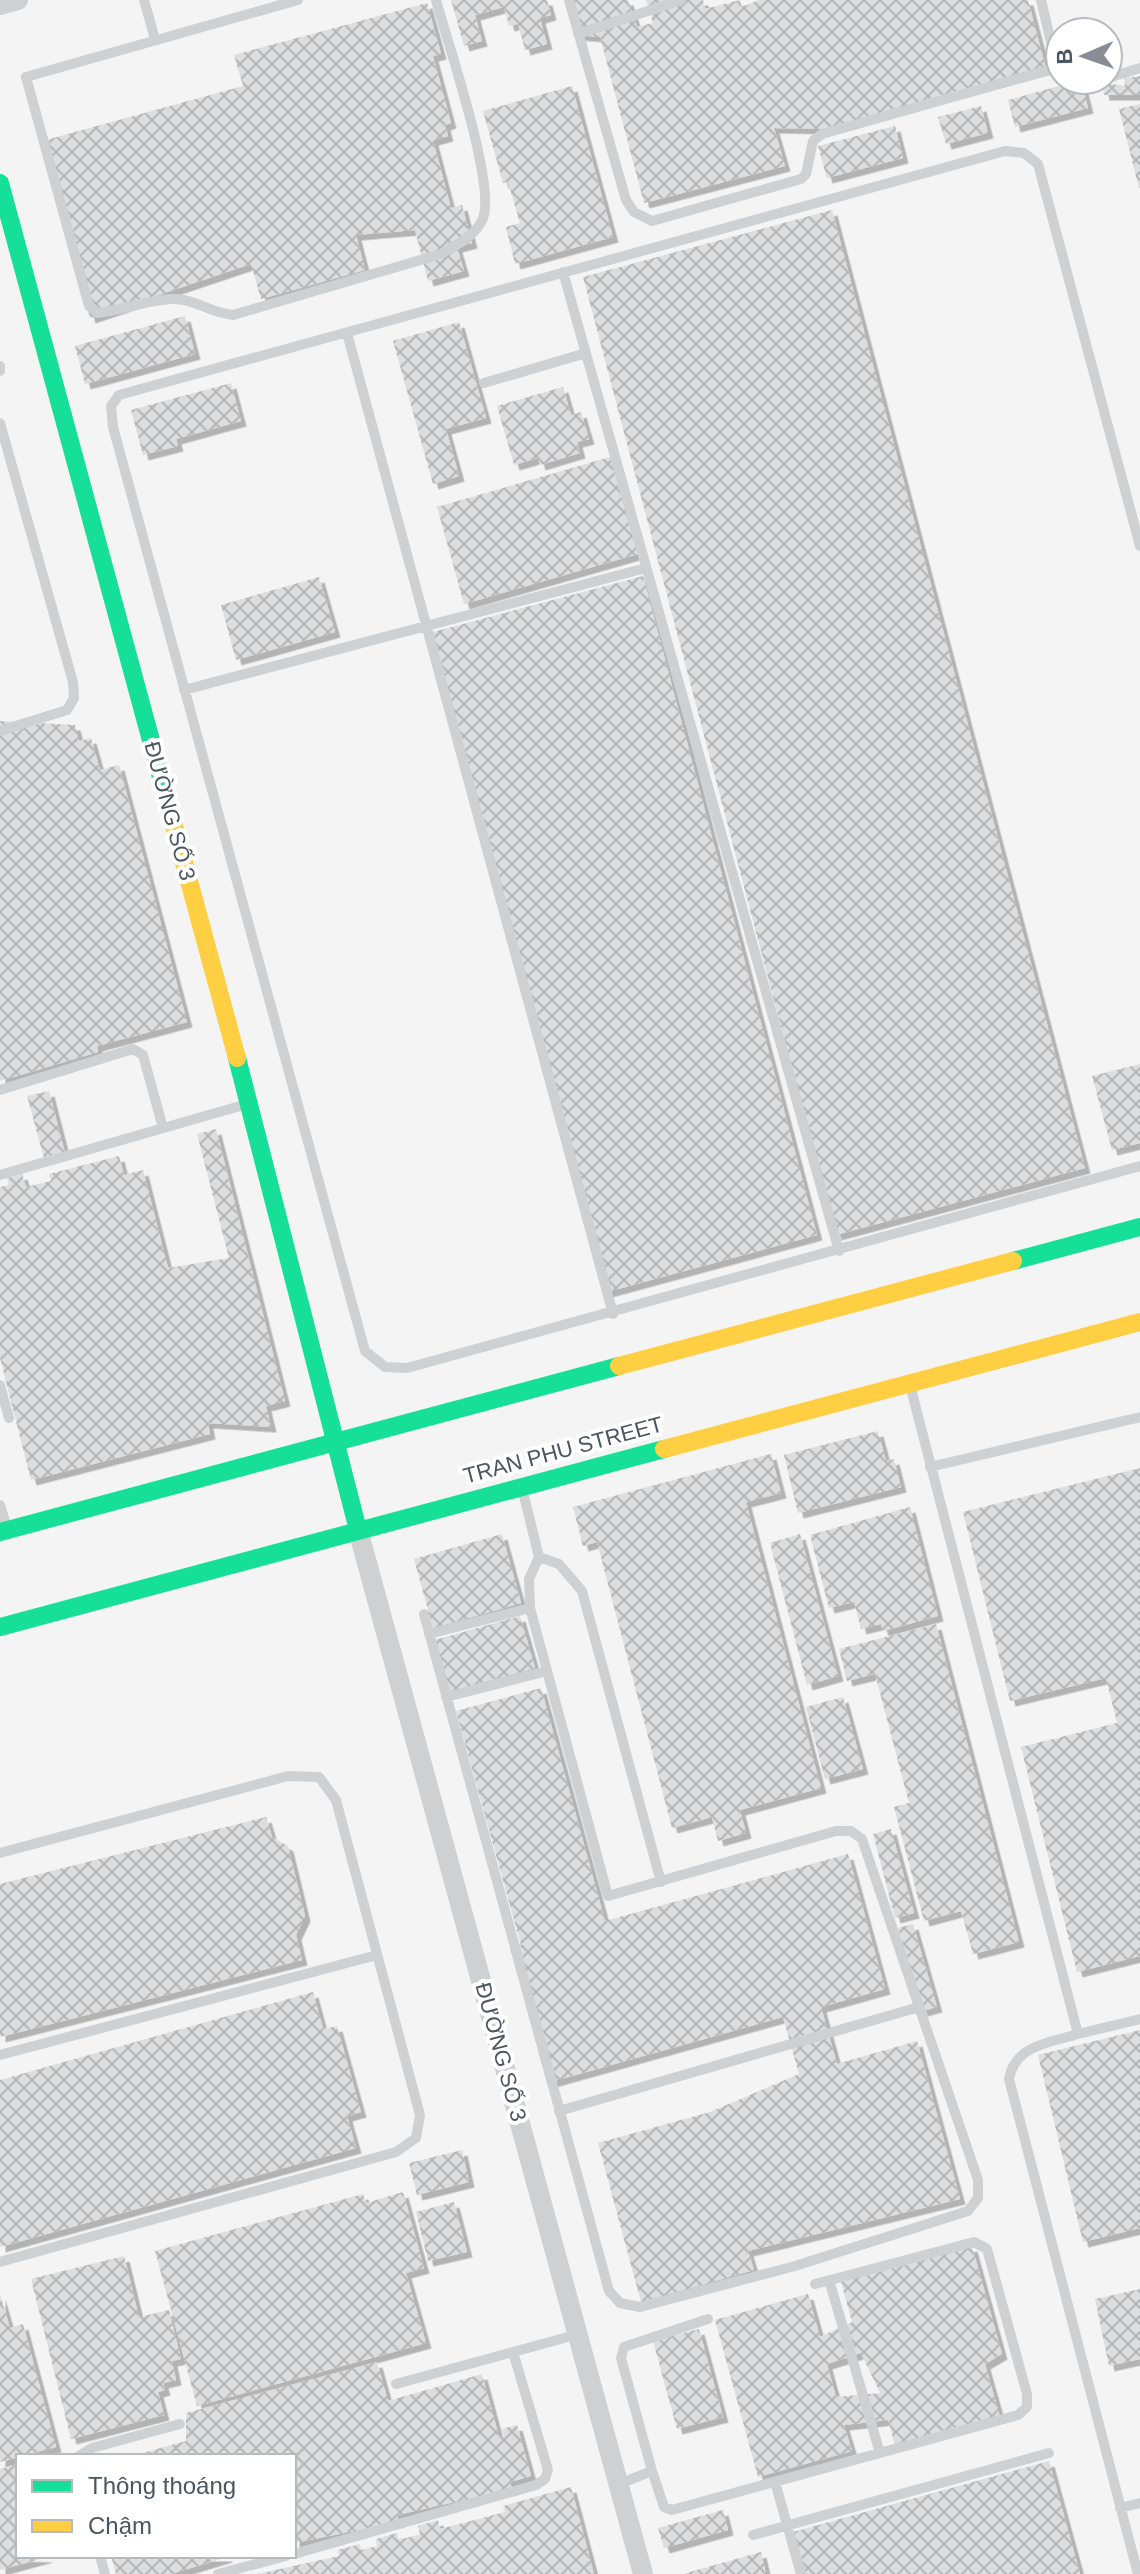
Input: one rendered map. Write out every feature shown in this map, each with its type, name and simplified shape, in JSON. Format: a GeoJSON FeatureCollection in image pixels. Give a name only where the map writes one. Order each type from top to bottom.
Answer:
{"type":"FeatureCollection","features":[{"type":"Feature","properties":{"kind":"main road","name":"ĐƯỜNG SỐ 3"},"geometry":{"type":"LineString","coordinates":[[0,183],[249,1103],[358,1530]]}},
{"type":"Feature","properties":{"kind":"main road"},"geometry":{"type":"LineString","coordinates":[[4,1531],[1140,1227]]}},
{"type":"Feature","properties":{"kind":"main road","name":"TRAN PHU STREET"},"geometry":{"type":"LineString","coordinates":[[0,1627],[1140,1322]]}},
{"type":"Feature","properties":{"kind":"street"},"geometry":{"type":"LineString","coordinates":[[0,5],[18,0]]}},
{"type":"Feature","properties":{"kind":"street","name":"ĐƯỜNG SỐ 3"},"geometry":{"type":"LineString","coordinates":[[358,1530],[643,2574]]}},
{"type":"Feature","properties":{"kind":"lane"},"geometry":{"type":"LineString","coordinates":[[144,0],[155,39]]}},
{"type":"Feature","properties":{"kind":"lane"},"geometry":{"type":"LineString","coordinates":[[298,0],[30,73],[25,82],[89,306],[98,313],[172,299],[190,301],[213,313],[233,315],[441,254],[464,241],[483,219],[485,183],[436,0]]}},
{"type":"Feature","properties":{"kind":"lane"},"geometry":{"type":"LineString","coordinates":[[569,0],[626,200],[634,212],[652,221],[801,179],[806,174],[813,141],[822,134],[1052,69],[1055,59],[1041,0]]}},
{"type":"Feature","properties":{"kind":"lane"},"geometry":{"type":"LineString","coordinates":[[639,0],[642,13]]}},
{"type":"Feature","properties":{"kind":"lane"},"geometry":{"type":"LineString","coordinates":[[578,34],[681,0]]}},
{"type":"Feature","properties":{"kind":"lane"},"geometry":{"type":"LineString","coordinates":[[1140,546],[1038,164],[1024,153],[1005,151],[119,395],[111,406],[113,427],[365,1351],[385,1367],[407,1368],[613,1314],[1140,1166]]}},
{"type":"Feature","properties":{"kind":"lane"},"geometry":{"type":"LineString","coordinates":[[563,272],[839,1251]]}},
{"type":"Feature","properties":{"kind":"lane"},"geometry":{"type":"LineString","coordinates":[[347,333],[613,1314]]}},
{"type":"Feature","properties":{"kind":"lane"},"geometry":{"type":"LineString","coordinates":[[484,383],[586,353]]}},
{"type":"Feature","properties":{"kind":"lane"},"geometry":{"type":"LineString","coordinates":[[0,423],[69,667],[74,698],[67,710],[0,731]]}},
{"type":"Feature","properties":{"kind":"lane"},"geometry":{"type":"LineString","coordinates":[[184,690],[646,568]]}},
{"type":"Feature","properties":{"kind":"lane"},"geometry":{"type":"LineString","coordinates":[[0,1090],[133,1049],[143,1055],[163,1128]]}},
{"type":"Feature","properties":{"kind":"lane"},"geometry":{"type":"LineString","coordinates":[[0,1175],[249,1103]]}},
{"type":"Feature","properties":{"kind":"lane"},"geometry":{"type":"LineString","coordinates":[[910,1383],[1078,2034]]}},
{"type":"Feature","properties":{"kind":"lane"},"geometry":{"type":"LineString","coordinates":[[0,1385],[9,1418]]}},
{"type":"Feature","properties":{"kind":"lane"},"geometry":{"type":"LineString","coordinates":[[930,1467],[1140,1417]]}},
{"type":"Feature","properties":{"kind":"lane"},"geometry":{"type":"LineString","coordinates":[[424,1614],[609,2291],[620,2303],[640,2307],[795,2266],[968,2211],[978,2198],[978,2180],[862,1839],[851,1831],[836,1831],[608,1896],[530,1608],[529,1579],[539,1557],[521,1486]]}},
{"type":"Feature","properties":{"kind":"lane"},"geometry":{"type":"LineString","coordinates":[[0,1505],[4,1531]]}},
{"type":"Feature","properties":{"kind":"lane"},"geometry":{"type":"LineString","coordinates":[[539,1557],[559,1564],[582,1591],[661,1882]]}},
{"type":"Feature","properties":{"kind":"lane"},"geometry":{"type":"LineString","coordinates":[[429,1634],[530,1608]]}},
{"type":"Feature","properties":{"kind":"lane"},"geometry":{"type":"LineString","coordinates":[[446,1697],[547,1671]]}},
{"type":"Feature","properties":{"kind":"lane"},"geometry":{"type":"LineString","coordinates":[[0,1853],[288,1776],[319,1777],[336,1800],[420,2115],[416,2138],[396,2152],[0,2262]]}},
{"type":"Feature","properties":{"kind":"lane"},"geometry":{"type":"LineString","coordinates":[[0,2055],[377,1955]]}},
{"type":"Feature","properties":{"kind":"lane"},"geometry":{"type":"LineString","coordinates":[[559,2111],[919,2007]]}},
{"type":"Feature","properties":{"kind":"lane"},"geometry":{"type":"LineString","coordinates":[[1138,2574],[1009,2079],[1012,2064],[1026,2050],[1140,2019]]}},
{"type":"Feature","properties":{"kind":"lane"},"geometry":{"type":"LineString","coordinates":[[708,2319],[624,2347],[621,2358],[664,2507],[672,2510],[1018,2415],[1027,2407],[1027,2394],[987,2249],[974,2242],[815,2284]]}},
{"type":"Feature","properties":{"kind":"lane"},"geometry":{"type":"LineString","coordinates":[[829,2280],[880,2453]]}},
{"type":"Feature","properties":{"kind":"lane"},"geometry":{"type":"LineString","coordinates":[[396,2384],[579,2334]]}},
{"type":"Feature","properties":{"kind":"lane"},"geometry":{"type":"LineString","coordinates":[[296,2553],[424,2519],[536,2485],[545,2479],[548,2470],[513,2352]]}},
{"type":"Feature","properties":{"kind":"lane"},"geometry":{"type":"LineString","coordinates":[[82,2454],[92,2448],[180,2424]]}},
{"type":"Feature","properties":{"kind":"lane"},"geometry":{"type":"LineString","coordinates":[[753,2535],[1049,2453]]}},
{"type":"Feature","properties":{"kind":"lane"},"geometry":{"type":"LineString","coordinates":[[619,2484],[652,2471]]}},
{"type":"Feature","properties":{"kind":"lane"},"geometry":{"type":"LineString","coordinates":[[775,2482],[801,2574]]}},
{"type":"Feature","properties":{"kind":"lane"},"geometry":{"type":"LineString","coordinates":[[1120,2508],[1140,2503]]}},
{"type":"Feature","properties":{"kind":"lane"},"geometry":{"type":"LineString","coordinates":[[218,2574],[278,2558]]}},
{"type":"Feature","properties":{"kind":"building"},"geometry":{"type":"Polygon","coordinates":[[[451,0],[547,0],[551,15],[540,18],[547,44],[525,50],[518,24],[509,26],[504,7],[475,15],[482,41],[464,46],[451,0]]]}},
{"type":"Feature","properties":{"kind":"building"},"geometry":{"type":"Polygon","coordinates":[[[565,0],[628,0],[637,27],[653,23],[646,0],[703,0],[705,9],[740,0],[742,7],[759,0],[1028,0],[1044,70],[824,129],[774,128],[785,166],[644,203],[600,37],[574,35],[565,0]]]}},
{"type":"Feature","properties":{"kind":"building"},"geometry":{"type":"Polygon","coordinates":[[[427,3],[441,54],[433,56],[451,123],[445,125],[448,136],[433,140],[451,208],[462,205],[472,243],[457,247],[464,271],[428,281],[415,230],[356,235],[365,270],[261,299],[251,264],[90,318],[42,141],[243,86],[234,55],[427,3]]]}},
{"type":"Feature","properties":{"kind":"building"},"geometry":{"type":"Polygon","coordinates":[[[1140,76],[1140,95],[1124,95],[1124,78],[1140,76]]]}},
{"type":"Feature","properties":{"kind":"building"},"geometry":{"type":"Polygon","coordinates":[[[572,86],[613,237],[515,264],[506,227],[520,223],[508,182],[503,183],[483,111],[572,86]]]}},
{"type":"Feature","properties":{"kind":"building"},"geometry":{"type":"Polygon","coordinates":[[[1044,90],[1044,96],[1085,96],[1088,108],[1015,127],[1008,100],[1044,90]]]}},
{"type":"Feature","properties":{"kind":"building"},"geometry":{"type":"Polygon","coordinates":[[[1140,104],[1140,188],[1139,188],[1119,109],[1140,104]]]}},
{"type":"Feature","properties":{"kind":"building"},"geometry":{"type":"Polygon","coordinates":[[[981,106],[988,133],[946,144],[938,117],[981,106]]]}},
{"type":"Feature","properties":{"kind":"building"},"geometry":{"type":"Polygon","coordinates":[[[895,126],[903,158],[827,178],[818,146],[895,126]]]}},
{"type":"Feature","properties":{"kind":"building"},"geometry":{"type":"Polygon","coordinates":[[[832,210],[1085,1168],[836,1235],[583,277],[832,210]]]}},
{"type":"Feature","properties":{"kind":"building"},"geometry":{"type":"Polygon","coordinates":[[[185,316],[195,354],[85,384],[75,346],[185,316]]]}},
{"type":"Feature","properties":{"kind":"building"},"geometry":{"type":"Polygon","coordinates":[[[459,322],[486,418],[446,429],[459,476],[433,484],[393,341],[459,322]]]}},
{"type":"Feature","properties":{"kind":"building"},"geometry":{"type":"Polygon","coordinates":[[[231,383],[241,421],[176,439],[178,446],[143,455],[131,410],[231,383]]]}},
{"type":"Feature","properties":{"kind":"building"},"geometry":{"type":"Polygon","coordinates":[[[563,387],[571,415],[581,412],[589,439],[577,442],[580,453],[540,465],[538,458],[514,465],[497,406],[563,387]]]}},
{"type":"Feature","properties":{"kind":"building"},"geometry":{"type":"Polygon","coordinates":[[[610,457],[638,554],[464,604],[437,507],[610,457]]]}},
{"type":"Feature","properties":{"kind":"building"},"geometry":{"type":"Polygon","coordinates":[[[643,576],[817,1235],[607,1292],[433,632],[643,576]]]}},
{"type":"Feature","properties":{"kind":"building"},"geometry":{"type":"Polygon","coordinates":[[[319,577],[335,632],[236,660],[221,605],[319,577]]]}},
{"type":"Feature","properties":{"kind":"building"},"geometry":{"type":"Polygon","coordinates":[[[0,721],[75,725],[79,741],[91,738],[100,770],[119,765],[187,1022],[97,1046],[98,1052],[0,1081],[0,721]]]}},
{"type":"Feature","properties":{"kind":"building"},"geometry":{"type":"Polygon","coordinates":[[[1140,1064],[1140,1143],[1112,1150],[1092,1076],[1140,1064]]]}},
{"type":"Feature","properties":{"kind":"building"},"geometry":{"type":"Polygon","coordinates":[[[49,1091],[65,1153],[44,1158],[27,1096],[49,1091]]]}},
{"type":"Feature","properties":{"kind":"building"},"geometry":{"type":"Polygon","coordinates":[[[216,1129],[285,1401],[266,1406],[271,1427],[208,1423],[210,1434],[31,1480],[0,1358],[0,1187],[9,1185],[7,1178],[22,1174],[26,1187],[51,1181],[49,1174],[119,1156],[124,1175],[143,1170],[168,1268],[229,1258],[197,1134],[216,1129]]]}},
{"type":"Feature","properties":{"kind":"building"},"geometry":{"type":"Polygon","coordinates":[[[878,1431],[886,1461],[894,1459],[901,1487],[798,1513],[784,1455],[878,1431]]]}},
{"type":"Feature","properties":{"kind":"building"},"geometry":{"type":"Polygon","coordinates":[[[771,1454],[781,1493],[746,1502],[821,1788],[740,1810],[746,1833],[718,1841],[712,1817],[672,1828],[597,1542],[583,1546],[573,1507],[771,1454]]]}},
{"type":"Feature","properties":{"kind":"building"},"geometry":{"type":"Polygon","coordinates":[[[1140,1468],[1140,1956],[1077,1972],[1021,1747],[1117,1723],[1106,1678],[1010,1701],[963,1512],[1140,1468]]]}},
{"type":"Feature","properties":{"kind":"building"},"geometry":{"type":"Polygon","coordinates":[[[910,1507],[938,1616],[883,1631],[881,1624],[861,1629],[854,1602],[829,1608],[810,1535],[910,1507]]]}},
{"type":"Feature","properties":{"kind":"building"},"geometry":{"type":"Polygon","coordinates":[[[502,1534],[521,1603],[433,1628],[414,1559],[502,1534]]]}},
{"type":"Feature","properties":{"kind":"building"},"geometry":{"type":"Polygon","coordinates":[[[800,1534],[838,1676],[807,1685],[770,1543],[800,1534]]]}},
{"type":"Feature","properties":{"kind":"building"},"geometry":{"type":"Polygon","coordinates":[[[520,1616],[535,1668],[449,1692],[435,1640],[520,1616]]]}},
{"type":"Feature","properties":{"kind":"building"},"geometry":{"type":"Polygon","coordinates":[[[936,1624],[1019,1942],[973,1954],[961,1911],[924,1921],[894,1807],[909,1803],[875,1674],[847,1681],[839,1649],[936,1624]]]}},
{"type":"Feature","properties":{"kind":"building"},"geometry":{"type":"Polygon","coordinates":[[[541,1688],[605,1921],[848,1854],[885,1989],[821,2007],[837,2064],[917,2041],[960,2199],[748,2251],[754,2270],[641,2302],[598,2143],[710,2112],[799,2074],[783,2017],[547,2083],[510,1948],[521,1945],[456,1711],[541,1688]]]}},
{"type":"Feature","properties":{"kind":"building"},"geometry":{"type":"Polygon","coordinates":[[[843,1697],[863,1769],[825,1779],[806,1707],[843,1697]]]}},
{"type":"Feature","properties":{"kind":"building"},"geometry":{"type":"Polygon","coordinates":[[[266,1817],[272,1837],[288,1846],[305,1916],[296,1935],[302,1960],[0,2037],[0,1884],[266,1817]]]}},
{"type":"Feature","properties":{"kind":"building"},"geometry":{"type":"Polygon","coordinates":[[[891,1829],[914,1913],[895,1918],[873,1834],[891,1829]]]}},
{"type":"Feature","properties":{"kind":"building"},"geometry":{"type":"Polygon","coordinates":[[[913,1924],[937,2007],[922,2011],[898,1928],[913,1924]]]}},
{"type":"Feature","properties":{"kind":"building"},"geometry":{"type":"Polygon","coordinates":[[[313,1992],[323,2029],[337,2026],[361,2112],[347,2116],[356,2148],[0,2247],[0,2080],[313,1992]]]}},
{"type":"Feature","properties":{"kind":"building"},"geometry":{"type":"Polygon","coordinates":[[[1140,2030],[1140,2228],[1083,2242],[1038,2055],[1140,2030]]]}},
{"type":"Feature","properties":{"kind":"building"},"geometry":{"type":"Polygon","coordinates":[[[462,2150],[469,2182],[417,2195],[409,2163],[462,2150]]]}},
{"type":"Feature","properties":{"kind":"building"},"geometry":{"type":"Polygon","coordinates":[[[403,2192],[424,2268],[406,2273],[426,2343],[197,2406],[155,2251],[363,2194],[366,2203],[403,2192]]]}},
{"type":"Feature","properties":{"kind":"building"},"geometry":{"type":"Polygon","coordinates":[[[454,2202],[467,2252],[428,2261],[416,2212],[454,2202]]]}},
{"type":"Feature","properties":{"kind":"building"},"geometry":{"type":"Polygon","coordinates":[[[972,2246],[1002,2354],[985,2364],[1000,2417],[895,2446],[888,2420],[844,2425],[852,2451],[758,2477],[715,2320],[808,2294],[820,2337],[852,2322],[841,2282],[972,2246]],[[861,2353],[827,2364],[836,2397],[880,2393],[861,2353]]]}},
{"type":"Feature","properties":{"kind":"building"},"geometry":{"type":"Polygon","coordinates":[[[124,2256],[139,2317],[169,2310],[181,2359],[172,2361],[176,2380],[163,2383],[165,2390],[158,2392],[164,2415],[71,2439],[31,2279],[124,2256]]]}},
{"type":"Feature","properties":{"kind":"building"},"geometry":{"type":"Polygon","coordinates":[[[1140,2289],[1140,2359],[1109,2366],[1095,2299],[1140,2289]]]}},
{"type":"Feature","properties":{"kind":"building"},"geometry":{"type":"Polygon","coordinates":[[[0,2294],[10,2328],[23,2324],[56,2447],[16,2454],[16,2458],[0,2462],[0,2294]]]}},
{"type":"Feature","properties":{"kind":"building"},"geometry":{"type":"Polygon","coordinates":[[[699,2329],[723,2417],[677,2429],[653,2341],[699,2329]]]}},
{"type":"Feature","properties":{"kind":"building"},"geometry":{"type":"Polygon","coordinates":[[[377,2362],[388,2401],[482,2374],[499,2437],[504,2436],[502,2429],[517,2425],[531,2476],[510,2482],[512,2489],[397,2515],[399,2522],[296,2543],[296,2454],[138,2454],[186,2441],[186,2413],[377,2362]]]}},
{"type":"Feature","properties":{"kind":"building"},"geometry":{"type":"Polygon","coordinates":[[[1049,2461],[1080,2574],[802,2574],[793,2532],[1049,2461]]]}},
{"type":"Feature","properties":{"kind":"building"},"geometry":{"type":"Polygon","coordinates":[[[16,2465],[16,2558],[44,2558],[0,2570],[0,2469],[16,2465]]]}},
{"type":"Feature","properties":{"kind":"building"},"geometry":{"type":"Polygon","coordinates":[[[571,2487],[594,2574],[257,2574],[339,2556],[338,2550],[360,2544],[361,2550],[377,2546],[376,2539],[397,2533],[399,2540],[420,2534],[418,2526],[438,2520],[440,2529],[505,2512],[503,2506],[571,2487]]]}},
{"type":"Feature","properties":{"kind":"building"},"geometry":{"type":"Polygon","coordinates":[[[723,2510],[728,2530],[664,2548],[658,2528],[723,2510]]]}},
{"type":"Feature","properties":{"kind":"building"},"geometry":{"type":"Polygon","coordinates":[[[761,2552],[766,2574],[686,2574],[686,2573],[761,2552]]]}},
{"type":"Feature","properties":{"kind":"building"},"geometry":{"type":"Polygon","coordinates":[[[112,2558],[224,2558],[171,2574],[116,2574],[112,2558]]]}},
{"type":"Feature","properties":{"kind":"traffic: fast"},"geometry":{"type":"LineString","coordinates":[[0,183],[169,807]]}},
{"type":"Feature","properties":{"kind":"traffic: fast"},"geometry":{"type":"LineString","coordinates":[[237,1058],[358,1530]]}},
{"type":"Feature","properties":{"kind":"traffic: fast"},"geometry":{"type":"LineString","coordinates":[[1013,1261],[1140,1227]]}},
{"type":"Feature","properties":{"kind":"traffic: fast"},"geometry":{"type":"LineString","coordinates":[[0,1532],[619,1366]]}},
{"type":"Feature","properties":{"kind":"traffic: fast"},"geometry":{"type":"LineString","coordinates":[[0,1627],[664,1449]]}},
{"type":"Feature","properties":{"kind":"traffic: slow"},"geometry":{"type":"LineString","coordinates":[[169,807],[237,1058]]}},
{"type":"Feature","properties":{"kind":"traffic: slow"},"geometry":{"type":"LineString","coordinates":[[619,1366],[1013,1261]]}},
{"type":"Feature","properties":{"kind":"traffic: slow"},"geometry":{"type":"LineString","coordinates":[[664,1449],[1140,1322]]}}]}
